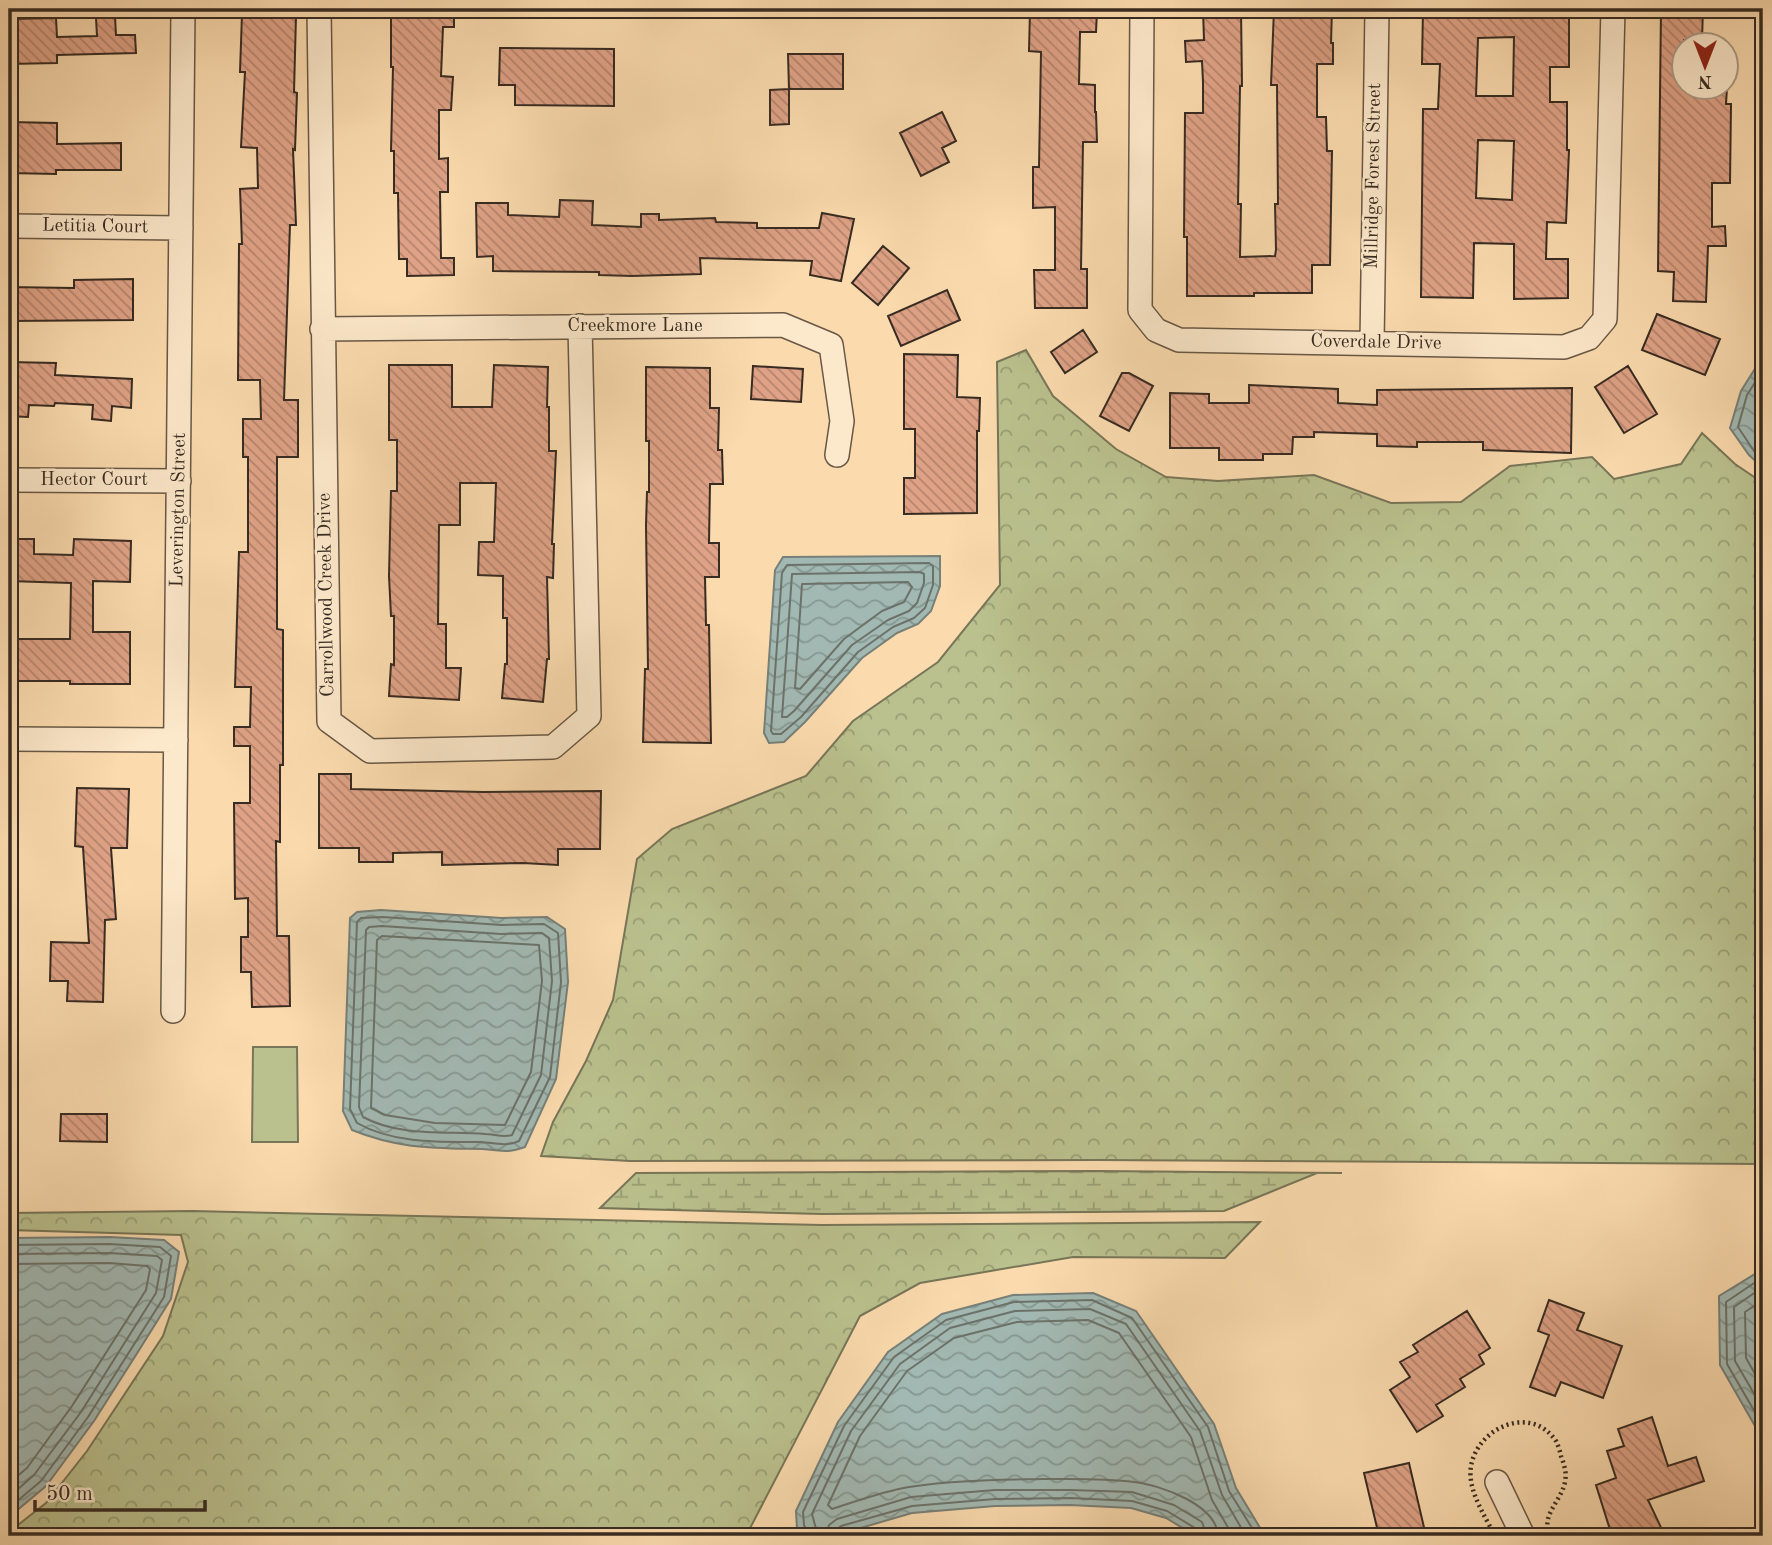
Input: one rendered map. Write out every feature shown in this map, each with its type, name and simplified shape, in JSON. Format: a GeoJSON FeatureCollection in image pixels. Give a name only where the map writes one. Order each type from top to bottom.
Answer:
{"type":"FeatureCollection","features":[{"type":"Feature","properties":{"kind":"street","name":"Leverington Street"},"geometry":{"type":"LineString","coordinates":[[173,1011],[183,9]]}},
{"type":"Feature","properties":{"kind":"street","name":"Carrollwood Creek Drive"},"geometry":{"type":"LineString","coordinates":[[319,9],[329,721],[370,751],[553,747],[589,716],[580,326]]}},
{"type":"Feature","properties":{"kind":"street","name":"Coverdale Drive"},"geometry":{"type":"LineString","coordinates":[[1142,9],[1140,310],[1156,330],[1179,340],[1564,347],[1589,338],[1605,319],[1613,9]]}},
{"type":"Feature","properties":{"kind":"street","name":"Millridge Forest Street"},"geometry":{"type":"LineString","coordinates":[[1372,344],[1377,9]]}},
{"type":"Feature","properties":{"kind":"street","name":"Letitia Court"},"geometry":{"type":"LineString","coordinates":[[9,226],[181,228]]}},
{"type":"Feature","properties":{"kind":"street","name":"Creekmore Lane"},"geometry":{"type":"LineString","coordinates":[[323,329],[783,325],[831,345],[842,421],[837,456]]}},
{"type":"Feature","properties":{"kind":"street","name":"Hector Court"},"geometry":{"type":"LineString","coordinates":[[9,480],[179,481]]}},
{"type":"Feature","properties":{"kind":"street"},"geometry":{"type":"LineString","coordinates":[[9,739],[176,740]]}},
{"type":"Feature","properties":{"kind":"street"},"geometry":{"type":"LineString","coordinates":[[1497,1482],[1523,1536]]}},
{"type":"Feature","properties":{"kind":"green space"},"geometry":{"type":"Polygon","coordinates":[[[1026,350],[1053,396],[1116,449],[1166,477],[1218,481],[1314,475],[1391,503],[1461,502],[1510,466],[1592,457],[1614,479],[1681,464],[1702,433],[1735,464],[1763,483],[1763,1164],[1096,1160],[630,1161],[541,1156],[553,1122],[586,1061],[613,1000],[637,859],[672,829],[806,776],[853,721],[938,662],[1000,585],[997,362],[1026,350]]]}},
{"type":"Feature","properties":{"kind":"green space"},"geometry":{"type":"Polygon","coordinates":[[[253,1047],[297,1047],[298,1142],[252,1142],[253,1047]]]}},
{"type":"Feature","properties":{"kind":"green space"},"geometry":{"type":"Polygon","coordinates":[[[1096,1171],[1342,1173],[1317,1173],[1224,1211],[822,1214],[600,1208],[636,1173],[1096,1171]]]}},
{"type":"Feature","properties":{"kind":"green space"},"geometry":{"type":"Polygon","coordinates":[[[192,1211],[822,1225],[1260,1222],[1225,1258],[1073,1257],[920,1283],[860,1316],[746,1536],[9,1536],[9,1532],[46,1503],[87,1451],[163,1336],[188,1262],[181,1235],[9,1230],[9,1213],[192,1211]]]}},
{"type":"Feature","properties":{"kind":"water"},"geometry":{"type":"Polygon","coordinates":[[[1763,356],[1763,468],[1749,455],[1730,428],[1741,391],[1763,356]]]}},
{"type":"Feature","properties":{"kind":"water"},"geometry":{"type":"Polygon","coordinates":[[[940,556],[940,586],[931,611],[918,624],[897,633],[862,658],[784,742],[769,743],[764,733],[775,570],[783,557],[940,556]]]}},
{"type":"Feature","properties":{"kind":"water"},"geometry":{"type":"Polygon","coordinates":[[[381,910],[502,918],[547,917],[565,929],[568,982],[556,1079],[525,1147],[504,1151],[416,1146],[385,1141],[352,1130],[343,1111],[350,918],[357,912],[381,910]]]}},
{"type":"Feature","properties":{"kind":"water"},"geometry":{"type":"Polygon","coordinates":[[[110,1237],[164,1240],[179,1252],[171,1299],[94,1421],[46,1486],[9,1517],[9,1238],[110,1237]]]}},
{"type":"Feature","properties":{"kind":"water"},"geometry":{"type":"Polygon","coordinates":[[[1763,1269],[1763,1440],[1720,1365],[1719,1296],[1763,1269]]]}},
{"type":"Feature","properties":{"kind":"water"},"geometry":{"type":"Polygon","coordinates":[[[1093,1293],[1136,1311],[1214,1424],[1236,1488],[1265,1536],[1196,1536],[1166,1518],[1131,1508],[1070,1505],[995,1506],[912,1513],[833,1536],[805,1536],[797,1529],[796,1511],[838,1422],[888,1352],[942,1314],[1013,1295],[1093,1293]]]}},
{"type":"Feature","properties":{"kind":"building"},"geometry":{"type":"Polygon","coordinates":[[[391,9],[454,9],[454,27],[443,27],[441,76],[453,77],[451,110],[439,110],[439,159],[448,158],[448,192],[440,192],[441,258],[454,258],[454,275],[407,276],[407,259],[399,259],[398,193],[394,193],[394,151],[391,151],[391,9]]]}},
{"type":"Feature","properties":{"kind":"building"},"geometry":{"type":"Polygon","coordinates":[[[1203,9],[1241,9],[1242,86],[1238,204],[1241,204],[1240,257],[1275,256],[1276,250],[1277,85],[1271,85],[1274,9],[1332,9],[1333,64],[1317,64],[1317,117],[1326,117],[1327,151],[1332,151],[1330,265],[1312,265],[1312,293],[1187,296],[1187,237],[1184,237],[1185,113],[1203,113],[1203,82],[1202,61],[1186,62],[1185,41],[1204,40],[1203,9]]]}},
{"type":"Feature","properties":{"kind":"building"},"geometry":{"type":"Polygon","coordinates":[[[1423,9],[1569,9],[1569,67],[1550,67],[1550,102],[1567,102],[1569,150],[1566,223],[1547,222],[1546,259],[1568,259],[1568,298],[1514,299],[1514,244],[1474,243],[1473,298],[1421,297],[1423,109],[1438,109],[1440,64],[1422,64],[1423,9]],[[1514,37],[1478,38],[1476,96],[1513,96],[1514,37]],[[1478,140],[1476,198],[1512,200],[1514,141],[1478,140]]]}},
{"type":"Feature","properties":{"kind":"building"},"geometry":{"type":"Polygon","coordinates":[[[1661,9],[1703,9],[1702,32],[1670,32],[1670,102],[1731,104],[1730,183],[1712,183],[1712,227],[1725,226],[1726,246],[1708,246],[1706,302],[1673,301],[1674,272],[1658,271],[1661,9]]]}},
{"type":"Feature","properties":{"kind":"building"},"geometry":{"type":"Polygon","coordinates":[[[1030,10],[1097,11],[1096,32],[1080,32],[1079,84],[1095,85],[1097,142],[1083,142],[1081,269],[1087,269],[1087,308],[1035,308],[1034,270],[1055,270],[1055,207],[1033,208],[1033,167],[1039,167],[1041,52],[1029,51],[1030,10]]]}},
{"type":"Feature","properties":{"kind":"building"},"geometry":{"type":"Polygon","coordinates":[[[242,14],[296,16],[294,92],[297,93],[295,150],[293,149],[296,225],[290,225],[284,400],[298,400],[298,457],[277,457],[277,629],[283,630],[283,765],[280,765],[280,842],[276,841],[277,936],[289,936],[290,1006],[252,1007],[251,972],[241,972],[241,937],[248,937],[248,898],[235,899],[234,803],[250,803],[250,746],[234,746],[234,727],[250,727],[251,687],[235,687],[239,552],[248,552],[248,457],[243,457],[243,419],[261,419],[260,380],[238,380],[239,244],[242,244],[240,189],[258,188],[257,148],[241,147],[245,72],[240,72],[242,14]]]}},
{"type":"Feature","properties":{"kind":"building"},"geometry":{"type":"Polygon","coordinates":[[[115,17],[116,35],[135,35],[136,53],[57,55],[57,63],[9,64],[9,19],[56,18],[57,37],[97,36],[96,18],[115,17]]]}},
{"type":"Feature","properties":{"kind":"building"},"geometry":{"type":"Polygon","coordinates":[[[500,48],[614,49],[614,106],[515,105],[515,85],[499,85],[500,48]]]}},
{"type":"Feature","properties":{"kind":"building"},"geometry":{"type":"Polygon","coordinates":[[[788,54],[843,54],[843,89],[789,89],[788,54]]]}},
{"type":"Feature","properties":{"kind":"building"},"geometry":{"type":"Polygon","coordinates":[[[789,89],[789,124],[770,125],[770,90],[789,89]]]}},
{"type":"Feature","properties":{"kind":"building"},"geometry":{"type":"Polygon","coordinates":[[[942,112],[956,141],[942,148],[949,162],[921,176],[900,133],[942,112]]]}},
{"type":"Feature","properties":{"kind":"building"},"geometry":{"type":"Polygon","coordinates":[[[9,122],[57,123],[57,144],[121,143],[121,170],[56,170],[56,174],[9,173],[9,122]]]}},
{"type":"Feature","properties":{"kind":"building"},"geometry":{"type":"Polygon","coordinates":[[[560,200],[593,201],[592,225],[641,227],[641,214],[659,214],[659,220],[715,218],[716,222],[757,223],[757,228],[819,228],[822,213],[854,219],[841,281],[810,275],[812,261],[700,258],[701,274],[632,276],[599,275],[599,272],[493,271],[493,256],[477,257],[476,203],[508,203],[508,215],[559,217],[560,200]]]}},
{"type":"Feature","properties":{"kind":"building"},"geometry":{"type":"Polygon","coordinates":[[[883,246],[909,268],[878,305],[852,283],[883,246]]]}},
{"type":"Feature","properties":{"kind":"building"},"geometry":{"type":"Polygon","coordinates":[[[133,279],[133,320],[9,321],[9,287],[74,288],[74,280],[133,279]]]}},
{"type":"Feature","properties":{"kind":"building"},"geometry":{"type":"Polygon","coordinates":[[[947,290],[960,320],[901,346],[888,316],[947,290]]]}},
{"type":"Feature","properties":{"kind":"building"},"geometry":{"type":"Polygon","coordinates":[[[1657,314],[1720,339],[1705,375],[1642,350],[1657,314]]]}},
{"type":"Feature","properties":{"kind":"building"},"geometry":{"type":"Polygon","coordinates":[[[1083,330],[1097,352],[1065,373],[1051,352],[1083,330]]]}},
{"type":"Feature","properties":{"kind":"building"},"geometry":{"type":"Polygon","coordinates":[[[904,354],[958,355],[957,397],[980,398],[977,431],[977,513],[904,514],[904,478],[915,478],[915,429],[904,429],[904,354]]]}},
{"type":"Feature","properties":{"kind":"building"},"geometry":{"type":"Polygon","coordinates":[[[9,362],[56,363],[55,375],[132,379],[131,408],[112,406],[111,421],[92,419],[93,405],[55,403],[54,406],[29,405],[28,417],[9,416],[9,362]]]}},
{"type":"Feature","properties":{"kind":"building"},"geometry":{"type":"Polygon","coordinates":[[[389,365],[452,365],[452,407],[492,407],[494,365],[548,367],[549,451],[556,451],[553,578],[547,577],[549,659],[543,702],[502,698],[507,664],[503,576],[478,575],[479,542],[494,542],[496,483],[460,483],[460,525],[439,525],[438,624],[446,624],[446,668],[461,668],[459,700],[389,696],[391,664],[394,665],[394,616],[391,616],[389,576],[391,491],[397,491],[397,440],[389,440],[389,365]]]}},
{"type":"Feature","properties":{"kind":"building"},"geometry":{"type":"Polygon","coordinates":[[[753,366],[803,369],[801,402],[751,399],[753,366]]]}},
{"type":"Feature","properties":{"kind":"building"},"geometry":{"type":"Polygon","coordinates":[[[1628,366],[1657,414],[1624,433],[1595,387],[1628,366]]]}},
{"type":"Feature","properties":{"kind":"building"},"geometry":{"type":"Polygon","coordinates":[[[646,367],[710,368],[710,408],[719,408],[718,450],[722,450],[723,484],[710,484],[709,543],[719,543],[719,577],[705,577],[706,625],[709,625],[711,743],[643,742],[645,669],[648,669],[646,525],[649,441],[646,441],[646,367]]]}},
{"type":"Feature","properties":{"kind":"building"},"geometry":{"type":"Polygon","coordinates":[[[1122,373],[1129,373],[1153,386],[1129,431],[1100,416],[1122,373]]]}},
{"type":"Feature","properties":{"kind":"building"},"geometry":{"type":"Polygon","coordinates":[[[1249,385],[1338,389],[1338,403],[1377,405],[1377,390],[1572,388],[1571,453],[1483,450],[1483,442],[1417,442],[1417,447],[1377,446],[1377,434],[1314,432],[1314,437],[1293,437],[1292,454],[1263,454],[1263,460],[1219,460],[1219,448],[1170,448],[1170,393],[1209,394],[1209,403],[1249,403],[1249,385]]]}},
{"type":"Feature","properties":{"kind":"building"},"geometry":{"type":"Polygon","coordinates":[[[15,539],[34,539],[34,554],[73,555],[74,539],[131,541],[130,582],[93,581],[93,632],[130,632],[130,684],[9,681],[9,639],[70,639],[71,583],[9,581],[9,553],[14,553],[15,539]]]}},
{"type":"Feature","properties":{"kind":"building"},"geometry":{"type":"Polygon","coordinates":[[[319,774],[351,774],[351,789],[601,791],[600,849],[558,849],[558,865],[442,865],[442,852],[393,853],[393,862],[359,862],[359,848],[319,848],[319,774]]]}},
{"type":"Feature","properties":{"kind":"building"},"geometry":{"type":"Polygon","coordinates":[[[77,788],[129,789],[127,848],[111,848],[116,919],[105,920],[103,1002],[67,1001],[68,981],[50,981],[51,942],[89,943],[83,847],[75,846],[77,788]]]}},
{"type":"Feature","properties":{"kind":"building"},"geometry":{"type":"Polygon","coordinates":[[[61,1114],[107,1114],[107,1142],[60,1141],[61,1114]]]}},
{"type":"Feature","properties":{"kind":"building"},"geometry":{"type":"Polygon","coordinates":[[[1549,1300],[1584,1313],[1577,1330],[1622,1346],[1603,1398],[1561,1382],[1555,1396],[1530,1387],[1549,1335],[1538,1331],[1549,1300]]]}},
{"type":"Feature","properties":{"kind":"building"},"geometry":{"type":"Polygon","coordinates":[[[1467,1311],[1490,1348],[1479,1355],[1484,1364],[1460,1379],[1465,1387],[1436,1405],[1443,1416],[1417,1432],[1390,1390],[1410,1377],[1400,1362],[1418,1352],[1413,1345],[1467,1311]]]}},
{"type":"Feature","properties":{"kind":"building"},"geometry":{"type":"Polygon","coordinates":[[[1652,1417],[1668,1466],[1696,1457],[1704,1481],[1648,1500],[1665,1536],[1612,1536],[1596,1485],[1616,1478],[1607,1451],[1624,1446],[1618,1429],[1652,1417]]]}},
{"type":"Feature","properties":{"kind":"building"},"geometry":{"type":"Polygon","coordinates":[[[1409,1463],[1426,1536],[1379,1536],[1364,1473],[1409,1463]]]}}]}
